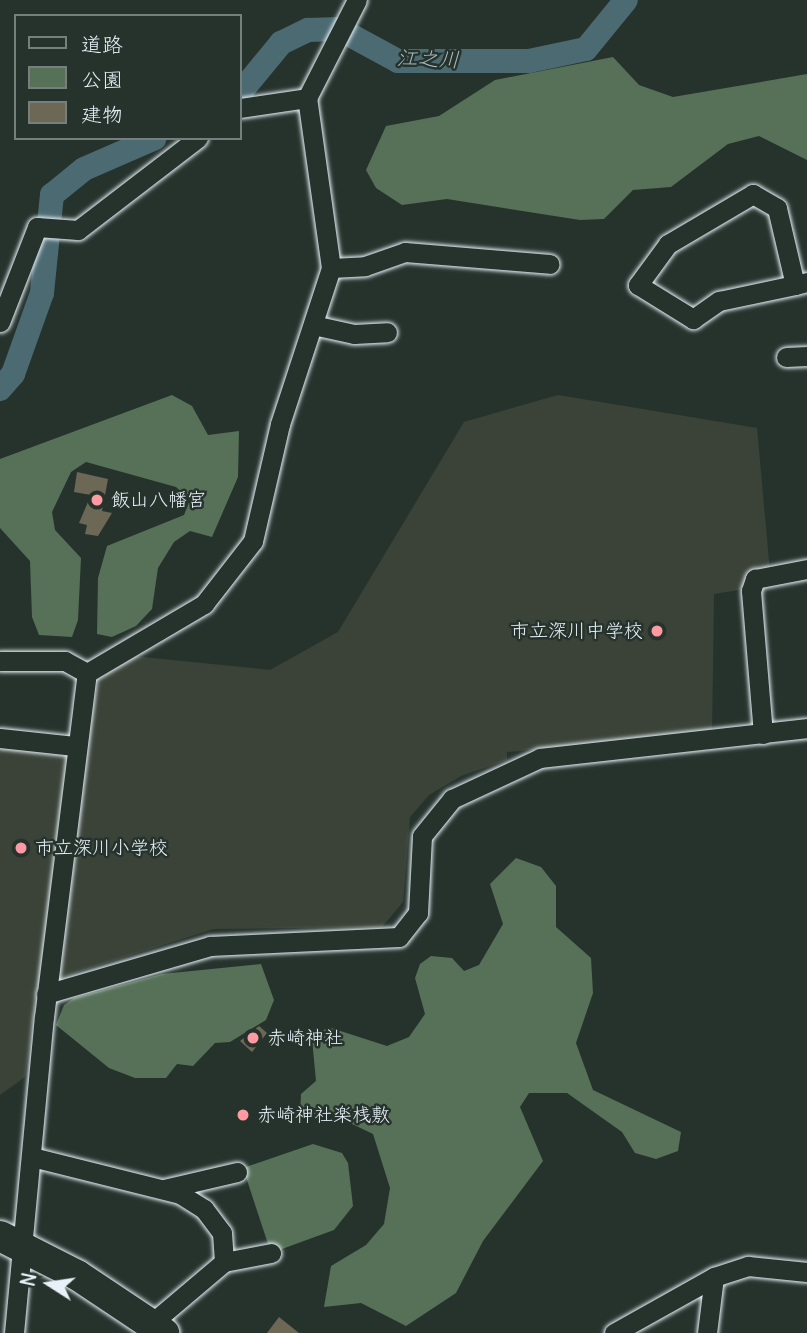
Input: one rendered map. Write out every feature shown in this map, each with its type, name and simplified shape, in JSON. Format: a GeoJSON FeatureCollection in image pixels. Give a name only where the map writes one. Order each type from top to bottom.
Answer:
{"type":"FeatureCollection","features":[{"type":"Feature","properties":{"kind":"highway"},"geometry":{"type":"LineString","coordinates":[[10,1240],[157,1328]]}},
{"type":"Feature","properties":{"kind":"street"},"geometry":{"type":"LineString","coordinates":[[87,673],[204,604],[233,574],[253,541],[280,424],[331,268],[307,98],[357,0]]}},
{"type":"Feature","properties":{"kind":"street"},"geometry":{"type":"LineString","coordinates":[[242,108],[307,98]]}},
{"type":"Feature","properties":{"kind":"street"},"geometry":{"type":"LineString","coordinates":[[0,322],[37,227],[78,230],[195,140]]}},
{"type":"Feature","properties":{"kind":"street"},"geometry":{"type":"LineString","coordinates":[[753,194],[777,208],[801,283],[719,301],[693,319],[638,285],[668,244],[753,194]]}},
{"type":"Feature","properties":{"kind":"street"},"geometry":{"type":"LineString","coordinates":[[331,268],[365,266],[405,252],[550,264]]}},
{"type":"Feature","properties":{"kind":"street"},"geometry":{"type":"LineString","coordinates":[[313,325],[354,334],[387,332]]}},
{"type":"Feature","properties":{"kind":"street"},"geometry":{"type":"LineString","coordinates":[[786,358],[807,356]]}},
{"type":"Feature","properties":{"kind":"street"},"geometry":{"type":"LineString","coordinates":[[763,734],[751,591],[755,579],[807,569]]}},
{"type":"Feature","properties":{"kind":"street"},"geometry":{"type":"LineString","coordinates":[[0,661],[65,662],[87,673]]}},
{"type":"Feature","properties":{"kind":"street"},"geometry":{"type":"LineString","coordinates":[[14,1333],[10,1240],[32,1157],[75,746],[87,673]]}},
{"type":"Feature","properties":{"kind":"street"},"geometry":{"type":"LineString","coordinates":[[47,994],[210,946],[399,937],[418,913],[422,836],[452,799],[540,758],[807,728]]}},
{"type":"Feature","properties":{"kind":"street"},"geometry":{"type":"LineString","coordinates":[[0,738],[75,746]]}},
{"type":"Feature","properties":{"kind":"street"},"geometry":{"type":"LineString","coordinates":[[32,1157],[164,1189],[204,1209],[225,1238],[224,1262]]}},
{"type":"Feature","properties":{"kind":"street"},"geometry":{"type":"LineString","coordinates":[[164,1189],[237,1172]]}},
{"type":"Feature","properties":{"kind":"street"},"geometry":{"type":"LineString","coordinates":[[157,1328],[224,1262],[271,1253]]}},
{"type":"Feature","properties":{"kind":"street"},"geometry":{"type":"LineString","coordinates":[[614,1333],[714,1277],[748,1266],[807,1272]]}},
{"type":"Feature","properties":{"kind":"street"},"geometry":{"type":"LineString","coordinates":[[707,1333],[714,1277]]}},
{"type":"Feature","properties":{"kind":"shaded area"},"geometry":{"type":"Polygon","coordinates":[[[558,395],[757,428],[770,572],[745,589],[714,594],[712,734],[507,752],[507,760],[461,776],[429,795],[410,817],[403,902],[382,927],[213,929],[37,985],[25,1077],[0,1095],[0,745],[84,754],[101,669],[123,655],[270,670],[338,632],[464,422],[558,395]]]}},
{"type":"Feature","properties":{"kind":"green space"},"geometry":{"type":"Polygon","coordinates":[[[613,57],[639,85],[673,97],[807,74],[807,160],[759,136],[728,144],[671,187],[633,190],[604,219],[580,220],[447,199],[402,205],[376,188],[366,170],[386,126],[439,116],[495,80],[613,57]]]}},
{"type":"Feature","properties":{"kind":"green space"},"geometry":{"type":"Polygon","coordinates":[[[172,395],[192,406],[208,435],[239,431],[238,477],[212,537],[190,531],[174,542],[158,568],[152,609],[136,626],[112,637],[97,634],[98,578],[107,546],[184,515],[190,500],[176,487],[86,462],[71,472],[52,512],[55,530],[81,558],[78,620],[72,637],[39,635],[32,617],[30,561],[0,528],[0,459],[172,395]]]}},
{"type":"Feature","properties":{"kind":"green space"},"geometry":{"type":"Polygon","coordinates":[[[516,858],[541,867],[556,886],[556,927],[591,958],[593,993],[576,1043],[593,1090],[681,1132],[678,1151],[656,1159],[635,1153],[622,1132],[567,1093],[529,1093],[520,1107],[543,1161],[483,1241],[456,1293],[406,1326],[361,1303],[324,1307],[331,1266],[366,1245],[384,1224],[390,1188],[373,1134],[331,1114],[300,1114],[301,1094],[316,1081],[312,1039],[328,1027],[387,1046],[409,1037],[425,1014],[415,978],[420,964],[431,956],[452,958],[464,971],[479,965],[503,924],[490,884],[516,858]]]}},
{"type":"Feature","properties":{"kind":"green space"},"geometry":{"type":"Polygon","coordinates":[[[261,964],[274,1000],[266,1020],[230,1042],[215,1043],[193,1066],[177,1064],[166,1078],[135,1078],[109,1068],[56,1025],[64,1005],[74,998],[162,974],[261,964]]]}},
{"type":"Feature","properties":{"kind":"green space"},"geometry":{"type":"Polygon","coordinates":[[[313,1144],[342,1153],[348,1163],[353,1206],[334,1230],[271,1253],[243,1168],[313,1144]]]}},
{"type":"Feature","properties":{"kind":"building","name":"飯山八幡宮"},"geometry":{"type":"Polygon","coordinates":[[[77,472],[108,479],[102,511],[112,513],[98,536],[85,534],[87,525],[79,523],[91,495],[74,492],[77,472]]]}},
{"type":"Feature","properties":{"kind":"building","name":"赤崎神社"},"geometry":{"type":"Polygon","coordinates":[[[259,1026],[267,1033],[252,1052],[240,1041],[259,1026]]]}},
{"type":"Feature","properties":{"kind":"building"},"geometry":{"type":"Polygon","coordinates":[[[279,1317],[299,1333],[267,1333],[279,1317]]]}},
{"type":"Feature","properties":{"kind":"waterway","name":"江之川"},"geometry":{"type":"LineString","coordinates":[[242,91],[281,43],[308,30],[339,29],[398,61],[529,61],[586,49],[626,0]]}},
{"type":"Feature","properties":{"kind":"waterway","name":"江之川"},"geometry":{"type":"LineString","coordinates":[[0,389],[13,374],[42,293],[52,195],[84,169],[150,140]]}},
{"type":"Feature","properties":{"kind":"place","name":"飯山八幡宮"},"geometry":{"type":"Point","coordinates":[97,500]}},
{"type":"Feature","properties":{"kind":"place","name":"市立深川中学校"},"geometry":{"type":"Point","coordinates":[657,631]}},
{"type":"Feature","properties":{"kind":"place","name":"市立深川小学校"},"geometry":{"type":"Point","coordinates":[21,848]}},
{"type":"Feature","properties":{"kind":"place","name":"赤崎神社"},"geometry":{"type":"Point","coordinates":[253,1038]}},
{"type":"Feature","properties":{"kind":"place","name":"赤崎神社楽桟敷"},"geometry":{"type":"Point","coordinates":[243,1115]}}]}
